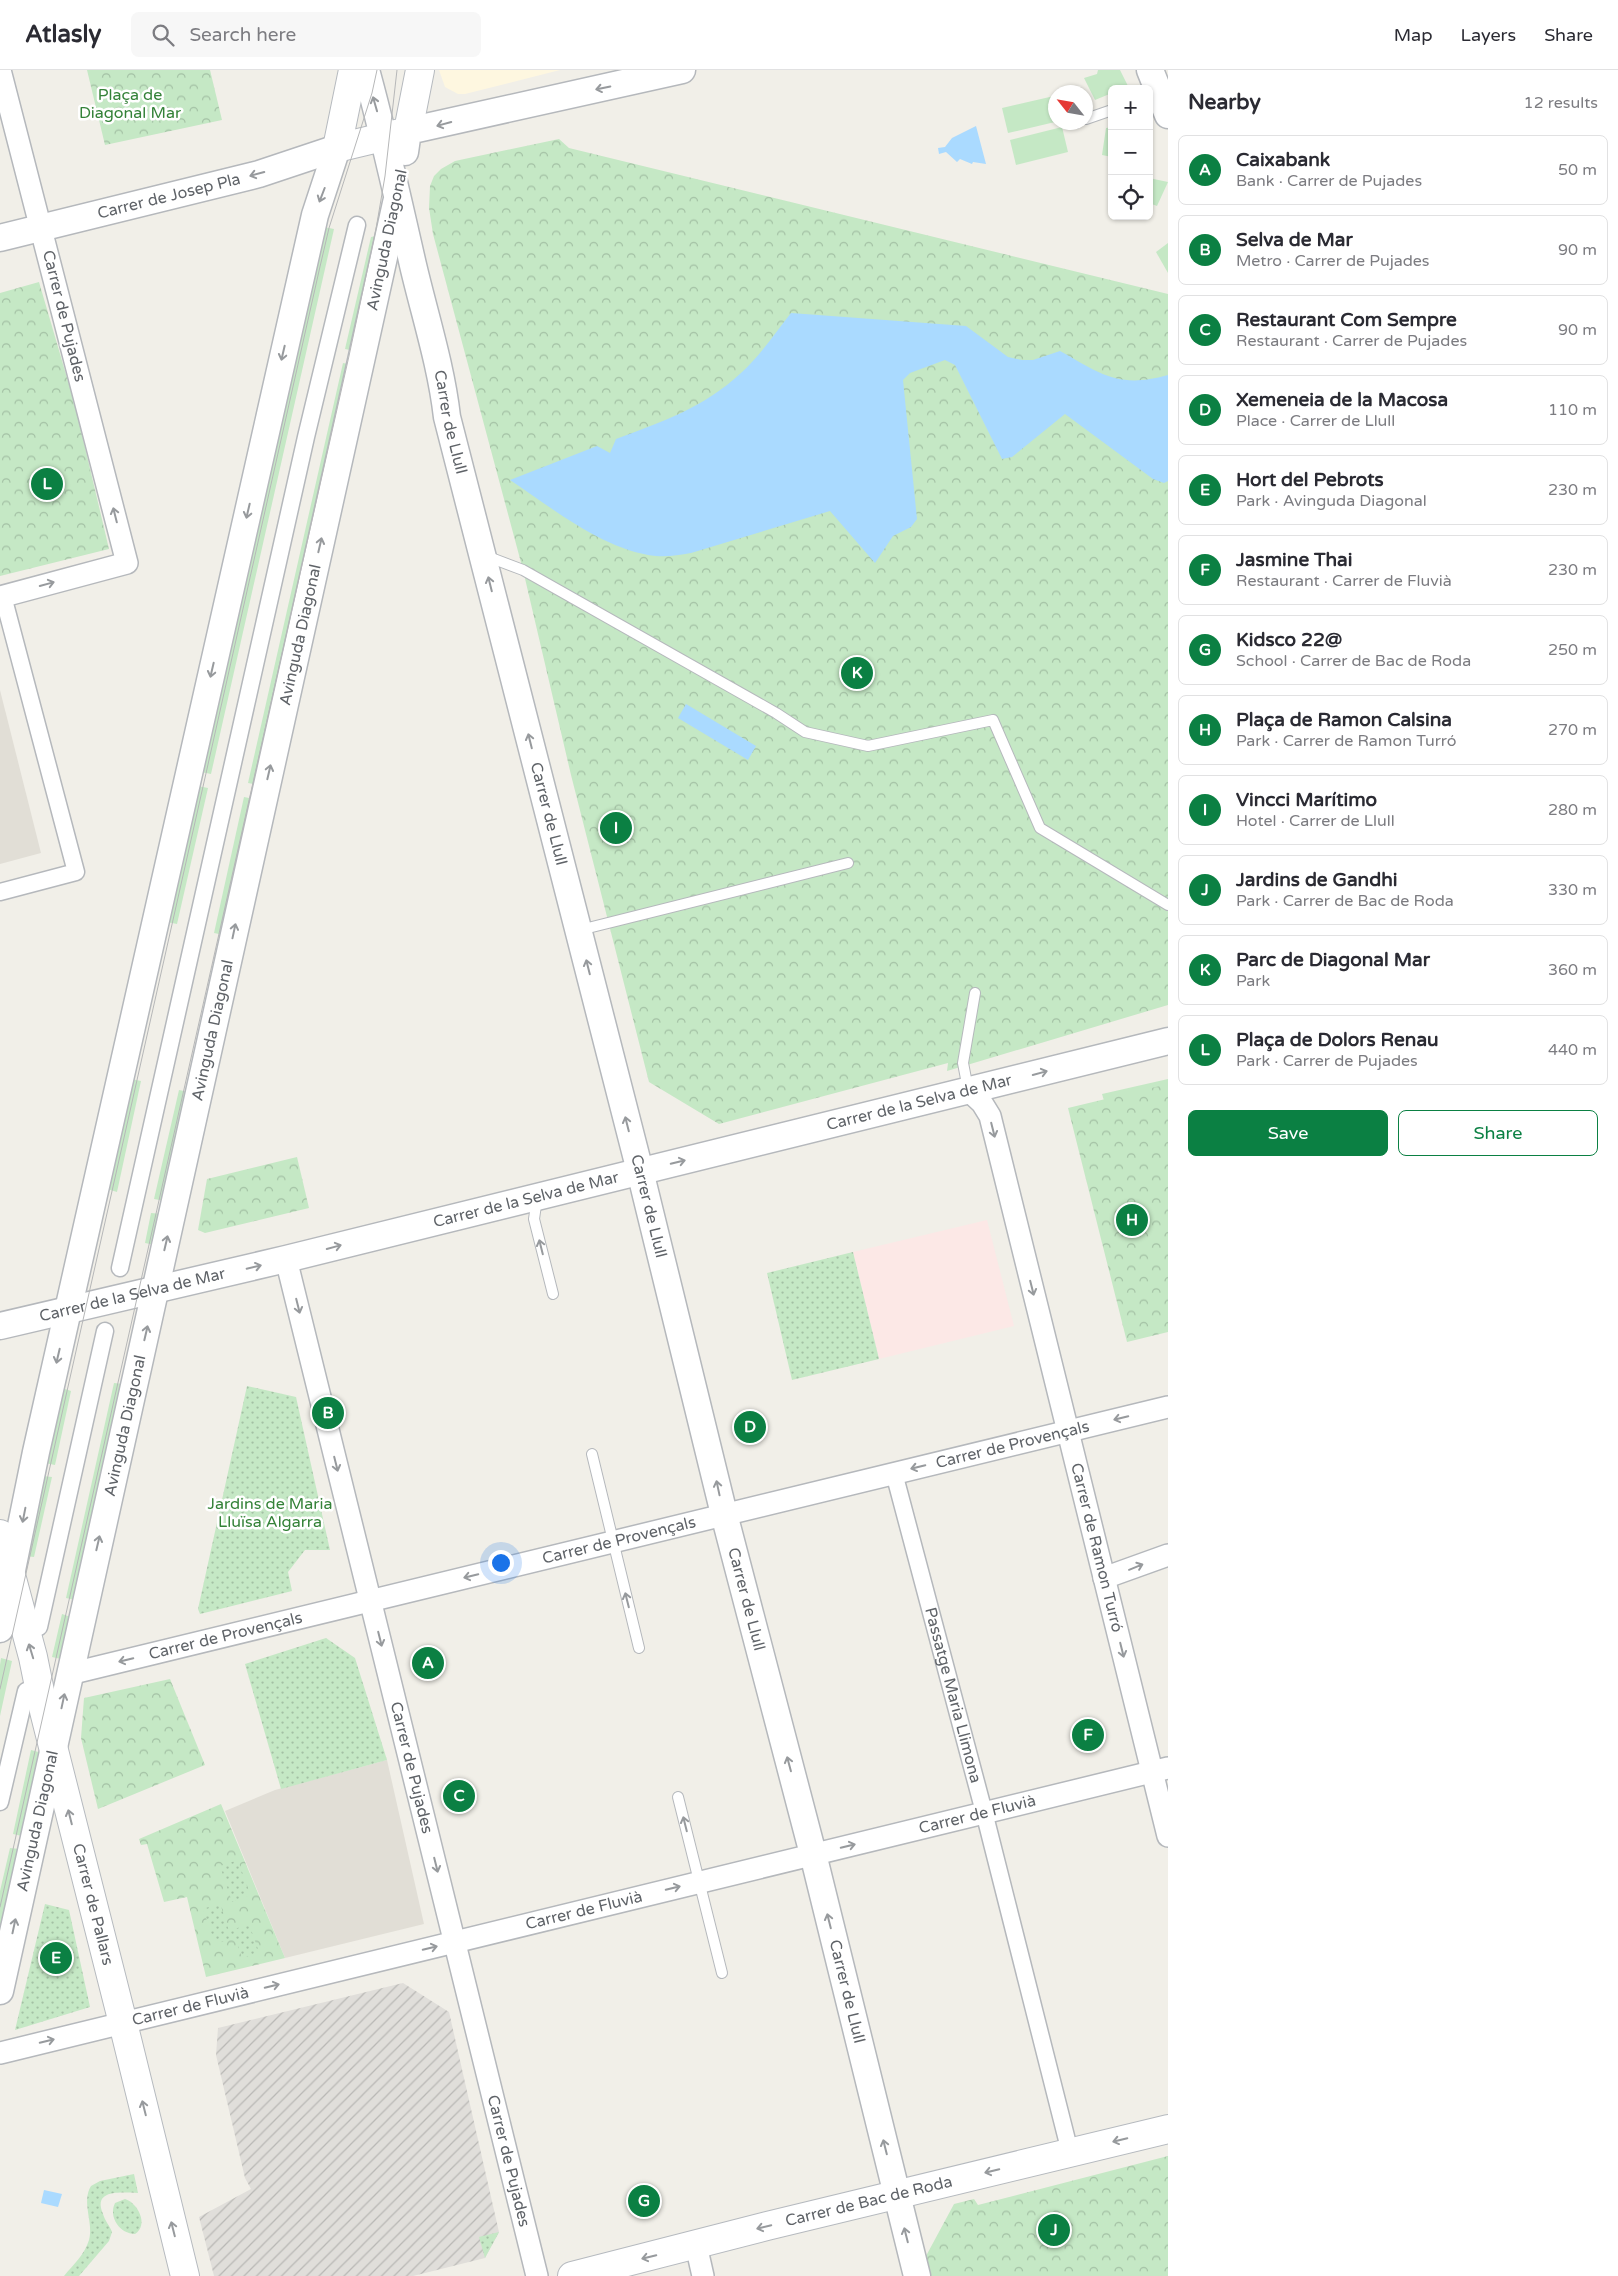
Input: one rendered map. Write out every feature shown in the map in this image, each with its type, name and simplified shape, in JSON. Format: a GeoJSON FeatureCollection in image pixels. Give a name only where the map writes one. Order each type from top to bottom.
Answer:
{"type":"FeatureCollection","features":[{"type":"Feature","properties":{"kind":"main road"},"geometry":{"type":"LineString","coordinates":[[353,70],[337,148],[397,134]]}},
{"type":"Feature","properties":{"kind":"main road","name":"Avinguda Diagonal"},"geometry":{"type":"LineString","coordinates":[[397,134],[420,70]]}},
{"type":"Feature","properties":{"kind":"main road","name":"Carrer de Pallars"},"geometry":{"type":"LineString","coordinates":[[0,1534],[33,1657],[53,1749],[185,2276]]}},
{"type":"Feature","properties":{"kind":"main road","name":"Carrer de Bac de Roda"},"geometry":{"type":"LineString","coordinates":[[572,2276],[896,2194],[1168,2129]]}},
{"type":"Feature","properties":{"kind":"street","name":"Carrer de Pujades"},"geometry":{"type":"LineString","coordinates":[[0,70],[127,563],[1,597]]}},
{"type":"Feature","properties":{"kind":"street"},"geometry":{"type":"LineString","coordinates":[[338,70],[346,105]]}},
{"type":"Feature","properties":{"kind":"street"},"geometry":{"type":"LineString","coordinates":[[366,70],[397,134],[682,70]]}},
{"type":"Feature","properties":{"kind":"street","name":"Avinguda Diagonal"},"geometry":{"type":"LineString","coordinates":[[0,1991],[398,194],[397,134]]}},
{"type":"Feature","properties":{"kind":"street","name":"Carrer de Josep Pla"},"geometry":{"type":"LineString","coordinates":[[0,238],[259,174],[337,148]]}},
{"type":"Feature","properties":{"kind":"street"},"geometry":{"type":"LineString","coordinates":[[0,1629],[36,1452],[315,215],[337,148]]}},
{"type":"Feature","properties":{"kind":"street","name":"Carrer de Llull"},"geometry":{"type":"LineString","coordinates":[[398,194],[444,389],[447,417],[640,1171],[724,1514],[813,1854],[917,2276]]}},
{"type":"Feature","properties":{"kind":"street","name":"Avinguda Diagonal"},"geometry":{"type":"LineString","coordinates":[[120,1268],[304,446],[358,225]]}},
{"type":"Feature","properties":{"kind":"street"},"geometry":{"type":"LineString","coordinates":[[0,892],[76,872],[1,597]]}},
{"type":"Feature","properties":{"kind":"street","name":"Carrer de la Selva de Mar"},"geometry":{"type":"LineString","coordinates":[[0,1326],[70,1308],[156,1291],[1168,1041]]}},
{"type":"Feature","properties":{"kind":"street","name":"Carrer de Ramon Turró"},"geometry":{"type":"LineString","coordinates":[[968,1090],[982,1103],[990,1116],[1104,1578],[1160,1770],[1168,1836]]}},
{"type":"Feature","properties":{"kind":"street","name":"Carrer de Pujades"},"geometry":{"type":"LineString","coordinates":[[286,1259],[537,2276]]}},
{"type":"Feature","properties":{"kind":"street"},"geometry":{"type":"LineString","coordinates":[[39,1626],[105,1331]]}},
{"type":"Feature","properties":{"kind":"street","name":"Carrer de Provençals"},"geometry":{"type":"LineString","coordinates":[[69,1674],[1168,1406]]}},
{"type":"Feature","properties":{"kind":"street","name":"Passatge Maria Llimona"},"geometry":{"type":"LineString","coordinates":[[894,1473],[984,1812],[1070,2152]]}},
{"type":"Feature","properties":{"kind":"street"},"geometry":{"type":"LineString","coordinates":[[1104,1578],[1168,1554]]}},
{"type":"Feature","properties":{"kind":"street"},"geometry":{"type":"LineString","coordinates":[[0,1802],[26,1691]]}},
{"type":"Feature","properties":{"kind":"street","name":"Carrer de Fluvià"},"geometry":{"type":"LineString","coordinates":[[0,2053],[1160,1770]]}},
{"type":"Feature","properties":{"kind":"street"},"geometry":{"type":"LineString","coordinates":[[696,2245],[703,2276]]}},
{"type":"Feature","properties":{"kind":"lane"},"geometry":{"type":"LineString","coordinates":[[1093,117],[1108,111]]}},
{"type":"Feature","properties":{"kind":"lane"},"geometry":{"type":"LineString","coordinates":[[483,554],[523,570],[776,713],[805,732],[868,746],[993,720],[1040,828],[1168,905]]}},
{"type":"Feature","properties":{"kind":"lane"},"geometry":{"type":"LineString","coordinates":[[579,930],[848,863]]}},
{"type":"Feature","properties":{"kind":"lane"},"geometry":{"type":"LineString","coordinates":[[968,1090],[963,1063],[975,993]]}},
{"type":"Feature","properties":{"kind":"lane"},"geometry":{"type":"LineString","coordinates":[[537,1197],[534,1219],[553,1294]]}},
{"type":"Feature","properties":{"kind":"lane"},"geometry":{"type":"LineString","coordinates":[[592,1454],[639,1648]]}},
{"type":"Feature","properties":{"kind":"lane"},"geometry":{"type":"LineString","coordinates":[[678,1797],[722,1973]]}},
{"type":"Feature","properties":{"kind":"shaded area"},"geometry":{"type":"Polygon","coordinates":[[[439,70],[560,70],[465,94],[458,94],[445,87],[439,70]]]}},
{"type":"Feature","properties":{"kind":"shaded area"},"geometry":{"type":"Polygon","coordinates":[[[0,690],[41,853],[0,864],[0,690]]]}},
{"type":"Feature","properties":{"kind":"shaded area"},"geometry":{"type":"Polygon","coordinates":[[[987,1220],[1014,1326],[879,1359],[853,1252],[987,1220]]]}},
{"type":"Feature","properties":{"kind":"shaded area"},"geometry":{"type":"Polygon","coordinates":[[[387,1760],[424,1924],[285,1958],[225,1811],[275,1790],[387,1760]]]}},
{"type":"Feature","properties":{"kind":"shaded area"},"geometry":{"type":"Polygon","coordinates":[[[403,1983],[449,2012],[499,2232],[485,2258],[413,2276],[214,2276],[199,2217],[251,2189],[245,2178],[216,2055],[218,2028],[403,1983]]]}},
{"type":"Feature","properties":{"kind":"green space","name":"Plaça de Diagonal Mar"},"geometry":{"type":"Polygon","coordinates":[[[87,70],[210,70],[222,120],[105,145],[87,70]]]}},
{"type":"Feature","properties":{"kind":"green space"},"geometry":{"type":"Polygon","coordinates":[[[1098,70],[1120,70],[1128,85],[1108,85],[1108,95],[1095,100],[1093,85],[1088,85],[1084,78],[1097,74],[1098,70]]]}},
{"type":"Feature","properties":{"kind":"green space"},"geometry":{"type":"Polygon","coordinates":[[[1048,97],[1048,124],[1008,133],[1002,108],[1048,97]]]}},
{"type":"Feature","properties":{"kind":"green space"},"geometry":{"type":"Polygon","coordinates":[[[1106,128],[1108,128],[1108,156],[1102,155],[1106,128]]]}},
{"type":"Feature","properties":{"kind":"green space"},"geometry":{"type":"Polygon","coordinates":[[[1050,130],[1063,130],[1068,152],[1016,165],[1010,140],[1050,130]]]}},
{"type":"Feature","properties":{"kind":"green space"},"geometry":{"type":"Polygon","coordinates":[[[559,139],[569,148],[1168,294],[1168,1005],[947,1071],[948,1063],[719,1124],[649,1082],[571,775],[523,570],[433,234],[429,208],[430,186],[434,176],[441,169],[455,161],[559,139]]]}},
{"type":"Feature","properties":{"kind":"green space"},"geometry":{"type":"Polygon","coordinates":[[[1153,179],[1168,182],[1157,206],[1153,204],[1153,179]]]}},
{"type":"Feature","properties":{"kind":"green space"},"geometry":{"type":"Polygon","coordinates":[[[324,227],[334,229],[211,774],[201,772],[324,227]]]}},
{"type":"Feature","properties":{"kind":"green space"},"geometry":{"type":"Polygon","coordinates":[[[381,235],[355,351],[345,349],[371,237],[381,235]]]}},
{"type":"Feature","properties":{"kind":"green space"},"geometry":{"type":"Polygon","coordinates":[[[1168,243],[1168,273],[1156,252],[1168,243]]]}},
{"type":"Feature","properties":{"kind":"green space"},"geometry":{"type":"Polygon","coordinates":[[[39,282],[75,405],[109,549],[0,576],[0,293],[39,282]]]}},
{"type":"Feature","properties":{"kind":"green space"},"geometry":{"type":"Polygon","coordinates":[[[343,363],[352,365],[258,785],[248,783],[343,363]]]}},
{"type":"Feature","properties":{"kind":"green space"},"geometry":{"type":"Polygon","coordinates":[[[198,786],[208,788],[177,924],[167,922],[198,786]]]}},
{"type":"Feature","properties":{"kind":"green space"},"geometry":{"type":"Polygon","coordinates":[[[244,797],[254,799],[224,935],[214,933],[244,797]]]}},
{"type":"Feature","properties":{"kind":"green space"},"geometry":{"type":"Polygon","coordinates":[[[131,1079],[141,1081],[117,1192],[107,1189],[131,1079]]]}},
{"type":"Feature","properties":{"kind":"green space"},"geometry":{"type":"Polygon","coordinates":[[[1168,1079],[1168,1117],[1105,1104],[1102,1094],[1168,1079]]]}},
{"type":"Feature","properties":{"kind":"green space"},"geometry":{"type":"Polygon","coordinates":[[[1168,1084],[1168,1332],[1127,1342],[1068,1108],[1168,1084]]]}},
{"type":"Feature","properties":{"kind":"green space"},"geometry":{"type":"Polygon","coordinates":[[[179,1090],[189,1092],[165,1201],[154,1199],[179,1090]]]}},
{"type":"Feature","properties":{"kind":"green space"},"geometry":{"type":"Polygon","coordinates":[[[297,1157],[309,1208],[205,1233],[198,1230],[207,1179],[297,1157]]]}},
{"type":"Feature","properties":{"kind":"green space"},"geometry":{"type":"Polygon","coordinates":[[[151,1213],[162,1214],[155,1245],[145,1243],[151,1213]]]}},
{"type":"Feature","properties":{"kind":"green space"},"geometry":{"type":"Polygon","coordinates":[[[853,1252],[879,1359],[792,1380],[767,1273],[853,1252]]]}},
{"type":"Feature","properties":{"kind":"green space"},"geometry":{"type":"Polygon","coordinates":[[[114,1383],[123,1384],[75,1600],[66,1598],[114,1383]]]}},
{"type":"Feature","properties":{"kind":"green space","name":"Jardins de Maria Lluïsa Algarra"},"geometry":{"type":"Polygon","coordinates":[[[247,1386],[296,1397],[330,1550],[305,1550],[288,1572],[292,1591],[200,1614],[198,1609],[247,1386]]]}},
{"type":"Feature","properties":{"kind":"green space"},"geometry":{"type":"Polygon","coordinates":[[[62,1388],[71,1391],[55,1465],[45,1463],[62,1388]]]}},
{"type":"Feature","properties":{"kind":"green space"},"geometry":{"type":"Polygon","coordinates":[[[43,1476],[52,1477],[34,1557],[25,1556],[43,1476]]]}},
{"type":"Feature","properties":{"kind":"green space"},"geometry":{"type":"Polygon","coordinates":[[[62,1614],[71,1617],[61,1659],[52,1657],[62,1614]]]}},
{"type":"Feature","properties":{"kind":"green space"},"geometry":{"type":"Polygon","coordinates":[[[326,1638],[355,1658],[387,1760],[281,1789],[245,1664],[326,1638]]]}},
{"type":"Feature","properties":{"kind":"green space"},"geometry":{"type":"Polygon","coordinates":[[[1,1658],[12,1661],[0,1716],[0,1665],[1,1658]]]}},
{"type":"Feature","properties":{"kind":"green space"},"geometry":{"type":"Polygon","coordinates":[[[170,1679],[205,1765],[98,1809],[81,1738],[84,1698],[170,1679]]]}},
{"type":"Feature","properties":{"kind":"green space"},"geometry":{"type":"Polygon","coordinates":[[[31,1750],[42,1753],[22,1836],[13,1834],[31,1750]]]}},
{"type":"Feature","properties":{"kind":"green space"},"geometry":{"type":"Polygon","coordinates":[[[221,1804],[285,1958],[206,1977],[187,1897],[164,1902],[147,1844],[141,1845],[139,1839],[221,1804]]]}},
{"type":"Feature","properties":{"kind":"green space"},"geometry":{"type":"Polygon","coordinates":[[[10,1848],[19,1849],[0,1935],[0,1891],[10,1848]]]}},
{"type":"Feature","properties":{"kind":"green space"},"geometry":{"type":"Polygon","coordinates":[[[238,1860],[250,1895],[232,1902],[220,1866],[238,1860]]]}},
{"type":"Feature","properties":{"kind":"green space"},"geometry":{"type":"Polygon","coordinates":[[[220,1903],[229,1931],[249,1924],[259,1952],[242,1958],[235,1938],[215,1944],[203,1909],[220,1903]]]}},
{"type":"Feature","properties":{"kind":"green space"},"geometry":{"type":"Polygon","coordinates":[[[45,1904],[69,1910],[90,2007],[15,2030],[45,1904]]]}},
{"type":"Feature","properties":{"kind":"green space"},"geometry":{"type":"Polygon","coordinates":[[[1168,2156],[1168,2276],[930,2276],[926,2256],[954,2204],[974,2199],[978,2205],[1168,2156]]]}},
{"type":"Feature","properties":{"kind":"green space"},"geometry":{"type":"Polygon","coordinates":[[[134,2174],[138,2193],[111,2194],[105,2196],[102,2200],[103,2214],[112,2232],[109,2241],[79,2276],[64,2276],[82,2255],[89,2240],[90,2227],[87,2199],[91,2186],[100,2181],[134,2174]]]}},
{"type":"Feature","properties":{"kind":"green space"},"geometry":{"type":"Polygon","coordinates":[[[125,2199],[138,2209],[140,2215],[141,2225],[135,2234],[120,2228],[114,2219],[113,2208],[115,2203],[125,2199]]]}},
{"type":"Feature","properties":{"kind":"green space"},"geometry":{"type":"Polygon","coordinates":[[[499,2232],[485,2258],[479,2237],[499,2232]]]}},
{"type":"Feature","properties":{"kind":"water"},"geometry":{"type":"Polygon","coordinates":[[[976,126],[986,164],[973,162],[972,164],[960,159],[957,162],[946,152],[939,154],[938,148],[945,147],[952,138],[976,126]]]}},
{"type":"Feature","properties":{"kind":"water"},"geometry":{"type":"Polygon","coordinates":[[[791,313],[966,326],[1008,357],[1033,360],[1060,351],[1099,372],[1123,380],[1151,379],[1168,375],[1168,481],[1164,483],[1153,479],[1065,414],[1012,457],[1002,459],[955,365],[945,360],[910,373],[903,380],[917,519],[911,527],[893,536],[875,563],[830,511],[691,553],[674,556],[656,556],[637,552],[618,546],[580,527],[510,480],[597,446],[610,453],[616,439],[697,405],[727,385],[748,366],[791,313]]]}},
{"type":"Feature","properties":{"kind":"water"},"geometry":{"type":"Polygon","coordinates":[[[686,704],[756,746],[748,760],[678,718],[686,704]]]}},
{"type":"Feature","properties":{"kind":"water"},"geometry":{"type":"Polygon","coordinates":[[[44,2190],[62,2194],[58,2207],[41,2203],[44,2190]]]}},
{"type":"Feature","properties":{"kind":"tram line"},"geometry":{"type":"LineString","coordinates":[[0,1689],[329,228],[372,93],[377,70]]}},
{"type":"Feature","properties":{"kind":"tram line"},"geometry":{"type":"LineString","coordinates":[[0,1907],[349,356],[376,229],[385,176],[397,70]]}},
{"type":"Feature","properties":{"kind":"place","name":"Plaça de Dolors Renau"},"geometry":{"type":"Point","coordinates":[47,484]}},
{"type":"Feature","properties":{"kind":"place","name":"Parc de Diagonal Mar"},"geometry":{"type":"Point","coordinates":[857,673]}},
{"type":"Feature","properties":{"kind":"place","name":"Vincci Marítimo"},"geometry":{"type":"Point","coordinates":[616,828]}},
{"type":"Feature","properties":{"kind":"place","name":"Plaça de Ramon Calsina"},"geometry":{"type":"Point","coordinates":[1132,1220]}},
{"type":"Feature","properties":{"kind":"place","name":"Selva de Mar"},"geometry":{"type":"Point","coordinates":[328,1413]}},
{"type":"Feature","properties":{"kind":"place","name":"Xemeneia de la Macosa"},"geometry":{"type":"Point","coordinates":[750,1427]}},
{"type":"Feature","properties":{"kind":"place","name":"Caixabank"},"geometry":{"type":"Point","coordinates":[428,1663]}},
{"type":"Feature","properties":{"kind":"place","name":"Jasmine Thai"},"geometry":{"type":"Point","coordinates":[1088,1735]}},
{"type":"Feature","properties":{"kind":"place","name":"Restaurant Com Sempre"},"geometry":{"type":"Point","coordinates":[459,1796]}},
{"type":"Feature","properties":{"kind":"place","name":"Hort del Pebrots"},"geometry":{"type":"Point","coordinates":[56,1958]}},
{"type":"Feature","properties":{"kind":"place","name":"Kidsco 22@"},"geometry":{"type":"Point","coordinates":[644,2201]}},
{"type":"Feature","properties":{"kind":"place","name":"Jardins de Gandhi"},"geometry":{"type":"Point","coordinates":[1054,2230]}}]}
